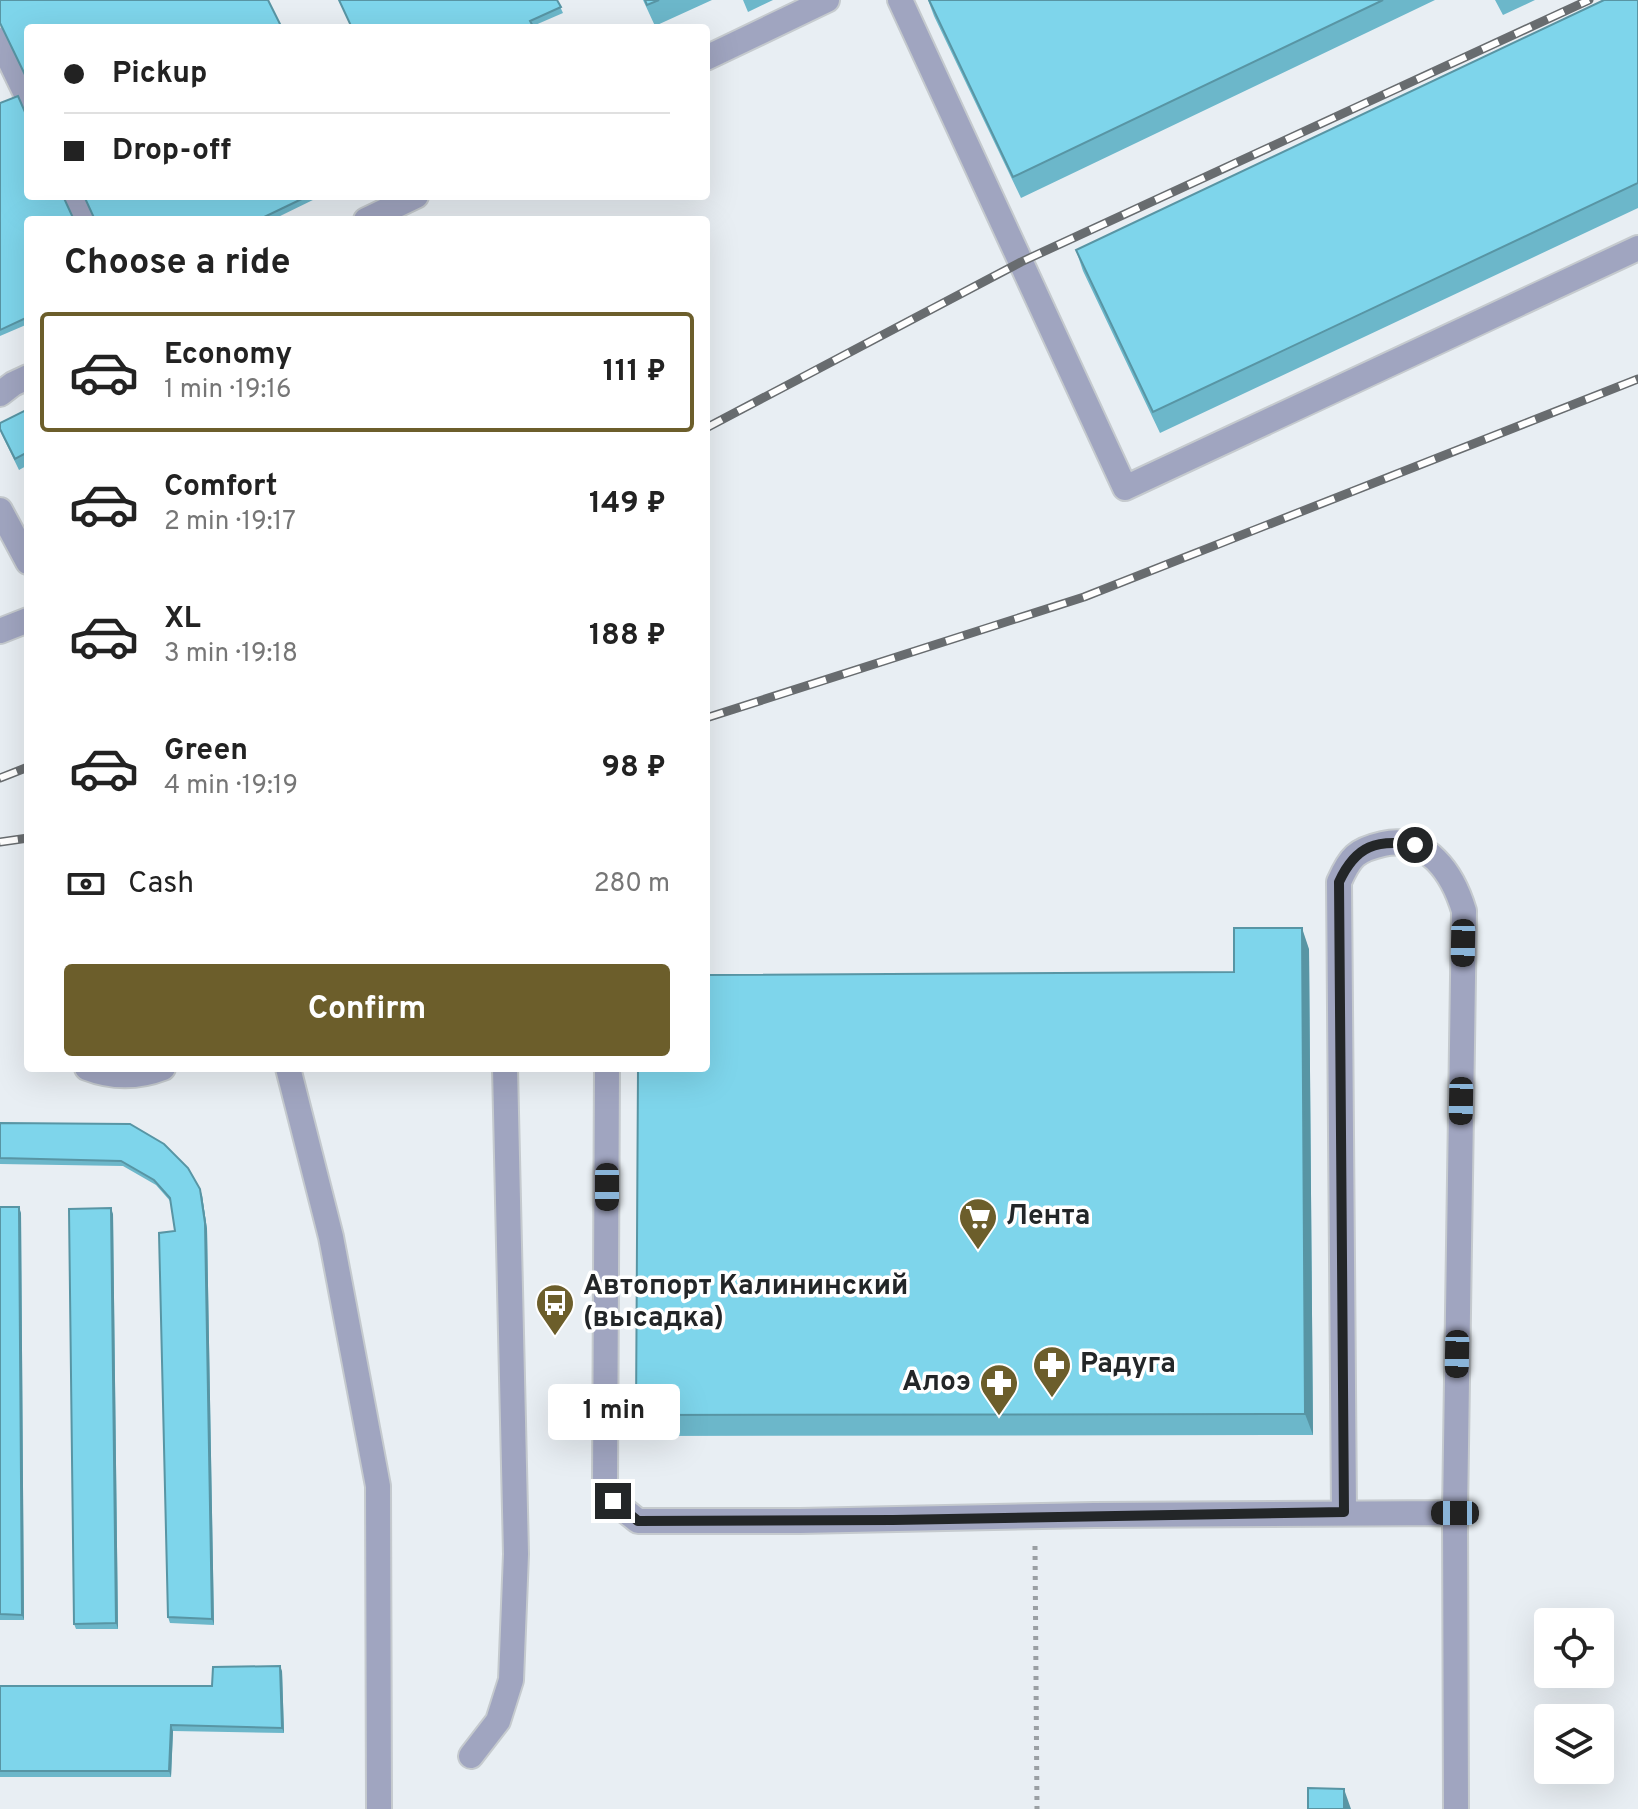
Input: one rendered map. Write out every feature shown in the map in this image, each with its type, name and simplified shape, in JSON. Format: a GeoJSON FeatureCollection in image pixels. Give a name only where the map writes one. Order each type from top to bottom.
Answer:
{"type":"FeatureCollection","features":[{"type":"Feature","properties":{"kind":"street"},"geometry":{"type":"LineString","coordinates":[[710,56],[827,0]]}},
{"type":"Feature","properties":{"kind":"street"},"geometry":{"type":"LineString","coordinates":[[900,0],[1125,488],[1638,248]]}},
{"type":"Feature","properties":{"kind":"street"},"geometry":{"type":"LineString","coordinates":[[0,40],[24,90]]}},
{"type":"Feature","properties":{"kind":"street"},"geometry":{"type":"LineString","coordinates":[[374,216],[408,200]]}},
{"type":"Feature","properties":{"kind":"street"},"geometry":{"type":"LineString","coordinates":[[0,394],[24,379]]}},
{"type":"Feature","properties":{"kind":"street"},"geometry":{"type":"LineString","coordinates":[[0,510],[24,555]]}},
{"type":"Feature","properties":{"kind":"street"},"geometry":{"type":"LineString","coordinates":[[0,631],[24,622]]}},
{"type":"Feature","properties":{"kind":"street"},"geometry":{"type":"LineString","coordinates":[[1344,1512],[1339,882],[1348,862],[1362,849],[1393,842],[1415,845],[1441,863],[1457,888],[1464,911],[1455,1513],[1456,1809]]}},
{"type":"Feature","properties":{"kind":"street"},"geometry":{"type":"LineString","coordinates":[[100,1072],[114,1076],[152,1072]]}},
{"type":"Feature","properties":{"kind":"street"},"geometry":{"type":"LineString","coordinates":[[289,1072],[331,1237],[378,1486],[379,1809]]}},
{"type":"Feature","properties":{"kind":"street"},"geometry":{"type":"LineString","coordinates":[[471,1756],[498,1721],[511,1680],[516,1554],[505,1072]]}},
{"type":"Feature","properties":{"kind":"street"},"geometry":{"type":"LineString","coordinates":[[607,1072],[605,1485],[613,1501],[638,1521],[1455,1513]]}},
{"type":"Feature","properties":{"kind":"path"},"geometry":{"type":"LineString","coordinates":[[1035,1517],[1037,1809]]}},
{"type":"Feature","properties":{"kind":"building"},"geometry":{"type":"Polygon","coordinates":[[[0,0],[268,0],[280,24],[24,24],[24,73],[0,23],[0,0]]]}},
{"type":"Feature","properties":{"kind":"building"},"geometry":{"type":"Polygon","coordinates":[[[339,0],[557,0],[561,7],[530,21],[532,24],[350,24],[339,0]]]}},
{"type":"Feature","properties":{"kind":"building"},"geometry":{"type":"Polygon","coordinates":[[[929,0],[1383,0],[1013,177],[929,0]]]}},
{"type":"Feature","properties":{"kind":"building"},"geometry":{"type":"Polygon","coordinates":[[[1604,0],[1638,0],[1638,183],[1153,412],[1076,250],[1604,0]]]}},
{"type":"Feature","properties":{"kind":"building"},"geometry":{"type":"Polygon","coordinates":[[[18,96],[24,110],[24,200],[65,200],[72,216],[24,216],[24,319],[0,330],[0,103],[18,96]]]}},
{"type":"Feature","properties":{"kind":"building"},"geometry":{"type":"Polygon","coordinates":[[[86,200],[300,200],[266,216],[93,216],[86,200]]]}},
{"type":"Feature","properties":{"kind":"building"},"geometry":{"type":"Polygon","coordinates":[[[24,411],[24,454],[15,459],[0,423],[24,411]]]}},
{"type":"Feature","properties":{"kind":"building","name":"Лента"},"geometry":{"type":"Polygon","coordinates":[[[1234,928],[1302,928],[1305,1414],[636,1415],[638,1072],[710,1072],[710,975],[1234,972],[1234,928]]]}},
{"type":"Feature","properties":{"kind":"building"},"geometry":{"type":"Polygon","coordinates":[[[0,1123],[130,1124],[164,1144],[188,1168],[200,1189],[205,1223],[212,1619],[168,1617],[159,1233],[175,1231],[170,1198],[154,1180],[121,1161],[0,1158],[0,1123]]]}},
{"type":"Feature","properties":{"kind":"building"},"geometry":{"type":"Polygon","coordinates":[[[0,1207],[19,1207],[22,1615],[0,1614],[0,1207]]]}},
{"type":"Feature","properties":{"kind":"building"},"geometry":{"type":"Polygon","coordinates":[[[111,1208],[116,1623],[74,1624],[69,1209],[111,1208]]]}},
{"type":"Feature","properties":{"kind":"building"},"geometry":{"type":"Polygon","coordinates":[[[280,1666],[282,1728],[171,1725],[169,1771],[0,1771],[0,1686],[212,1686],[213,1667],[280,1666]]]}},
{"type":"Feature","properties":{"kind":"building"},"geometry":{"type":"Polygon","coordinates":[[[1308,1788],[1344,1789],[1344,1809],[1308,1809],[1308,1788]]]}},
{"type":"Feature","properties":{"kind":"railway"},"geometry":{"type":"LineString","coordinates":[[710,426],[1021,262],[1589,0]]}},
{"type":"Feature","properties":{"kind":"railway"},"geometry":{"type":"LineString","coordinates":[[710,717],[1084,597],[1638,379]]}},
{"type":"Feature","properties":{"kind":"railway"},"geometry":{"type":"LineString","coordinates":[[0,778],[24,769]]}},
{"type":"Feature","properties":{"kind":"railway"},"geometry":{"type":"LineString","coordinates":[[0,842],[24,839]]}},
{"type":"Feature","properties":{"kind":"place","name":"Лента"},"geometry":{"type":"Point","coordinates":[978,1251]}},
{"type":"Feature","properties":{"kind":"place","name":"Автопорт Калининский (высадка)"},"geometry":{"type":"Point","coordinates":[555,1337]}},
{"type":"Feature","properties":{"kind":"place","name":"Радуга"},"geometry":{"type":"Point","coordinates":[1052,1399]}},
{"type":"Feature","properties":{"kind":"place","name":"Алоэ"},"geometry":{"type":"Point","coordinates":[999,1417]}},
{"type":"Feature","properties":{"kind":"route"},"geometry":{"type":"LineString","coordinates":[[613,1501],[638,1521],[1344,1512],[1339,882],[1348,862],[1362,849],[1393,842],[1415,845]]}}]}
